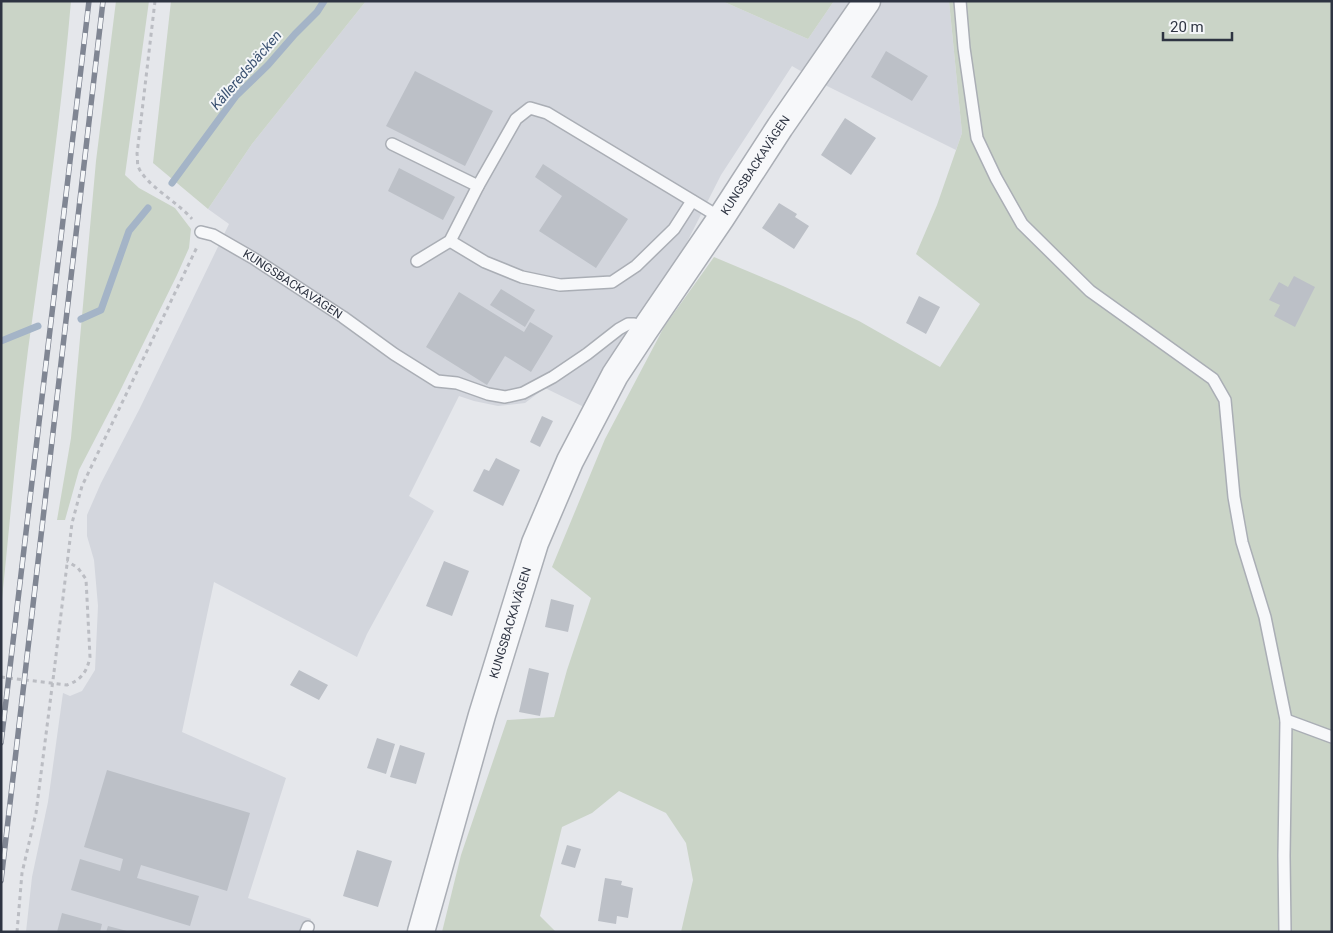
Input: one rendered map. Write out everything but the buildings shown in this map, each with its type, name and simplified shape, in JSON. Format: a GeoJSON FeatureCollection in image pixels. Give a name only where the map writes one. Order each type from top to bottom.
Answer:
{"type":"FeatureCollection","features":[{"type":"Feature","properties":{"kind":"street","name":"KUNGSBACKAVÄGEN"},"geometry":{"type":"LineString","coordinates":[[421,932],[479,725],[535,544],[570,461],[615,375],[644,330],[867,1]]}},
{"type":"Feature","properties":{"kind":"lane"},"geometry":{"type":"LineString","coordinates":[[960,1],[964,48],[977,138],[996,178],[1022,224],[1090,291],[1213,380],[1226,400],[1234,497],[1242,542],[1266,617],[1286,720],[1285,932]]}},
{"type":"Feature","properties":{"kind":"lane"},"geometry":{"type":"LineString","coordinates":[[417,261],[450,241],[478,186],[516,119],[530,108],[547,113],[721,218]]}},
{"type":"Feature","properties":{"kind":"lane"},"geometry":{"type":"LineString","coordinates":[[392,144],[478,186]]}},
{"type":"Feature","properties":{"kind":"lane"},"geometry":{"type":"LineString","coordinates":[[450,241],[485,262],[522,277],[560,285],[612,282],[636,266],[674,229],[692,201]]}},
{"type":"Feature","properties":{"kind":"lane","name":"KUNGSBACKAVÄGEN"},"geometry":{"type":"LineString","coordinates":[[201,232],[213,235],[253,258],[437,381],[457,383],[488,394],[505,397],[522,393],[553,376],[628,324],[634,324],[644,330]]}},
{"type":"Feature","properties":{"kind":"lane"},"geometry":{"type":"LineString","coordinates":[[1286,720],[1332,737]]}},
{"type":"Feature","properties":{"kind":"path"},"geometry":{"type":"LineString","coordinates":[[18,932],[22,873],[36,814],[72,523],[82,486],[192,259],[201,232],[185,211],[146,179],[138,167],[137,154],[156,1]]}},
{"type":"Feature","properties":{"kind":"path"},"geometry":{"type":"LineString","coordinates":[[1,677],[67,685],[76,682],[88,668],[90,657],[86,579],[78,568],[67,561]]}},
{"type":"Feature","properties":{"kind":"shaded area"},"geometry":{"type":"Polygon","coordinates":[[[1,1],[71,1],[57,132],[24,382],[1,609],[1,1]]]}},
{"type":"Feature","properties":{"kind":"shaded area"},"geometry":{"type":"Polygon","coordinates":[[[116,1],[149,1],[125,175],[139,188],[175,208],[191,229],[189,248],[119,393],[79,470],[65,520],[57,520],[71,438],[96,161],[116,1]]]}},
{"type":"Feature","properties":{"kind":"shaded area"},"geometry":{"type":"Polygon","coordinates":[[[171,1],[366,1],[252,144],[208,209],[153,163],[171,1]]]}},
{"type":"Feature","properties":{"kind":"shaded area"},"geometry":{"type":"Polygon","coordinates":[[[366,1],[722,1],[808,39],[834,1],[949,1],[962,133],[956,150],[825,85],[792,66],[721,175],[686,244],[584,407],[545,388],[525,403],[498,406],[459,396],[409,496],[434,511],[367,634],[357,657],[214,582],[182,732],[286,778],[248,898],[311,919],[307,932],[26,932],[32,877],[48,802],[63,693],[70,696],[82,691],[95,670],[98,606],[94,560],[87,536],[87,515],[229,224],[208,209],[252,144],[366,1]]]}},
{"type":"Feature","properties":{"kind":"shaded area"},"geometry":{"type":"Polygon","coordinates":[[[722,1],[834,1],[808,39],[722,1]]]}},
{"type":"Feature","properties":{"kind":"shaded area"},"geometry":{"type":"Polygon","coordinates":[[[949,1],[1332,1],[1332,932],[681,932],[693,880],[686,843],[666,813],[619,791],[592,813],[562,827],[540,916],[556,932],[442,932],[461,855],[507,720],[554,717],[567,670],[591,598],[552,567],[605,439],[664,327],[714,257],[859,321],[940,367],[980,304],[916,254],[937,205],[962,133],[949,1]]]}},
{"type":"Feature","properties":{"kind":"waterway","name":"Kålleredsbäcken"},"geometry":{"type":"LineString","coordinates":[[172,183],[236,96],[268,65],[317,12],[324,1]]}},
{"type":"Feature","properties":{"kind":"waterway","name":"Kålleredsbäcken"},"geometry":{"type":"LineString","coordinates":[[81,319],[101,310],[129,231],[148,208]]}},
{"type":"Feature","properties":{"kind":"waterway","name":"Kålleredsbäcken"},"geometry":{"type":"LineString","coordinates":[[1,341],[38,326]]}},
{"type":"Feature","properties":{"kind":"railway"},"geometry":{"type":"LineString","coordinates":[[1,743],[89,1]]}},
{"type":"Feature","properties":{"kind":"railway"},"geometry":{"type":"LineString","coordinates":[[1,881],[103,1]]}}]}
